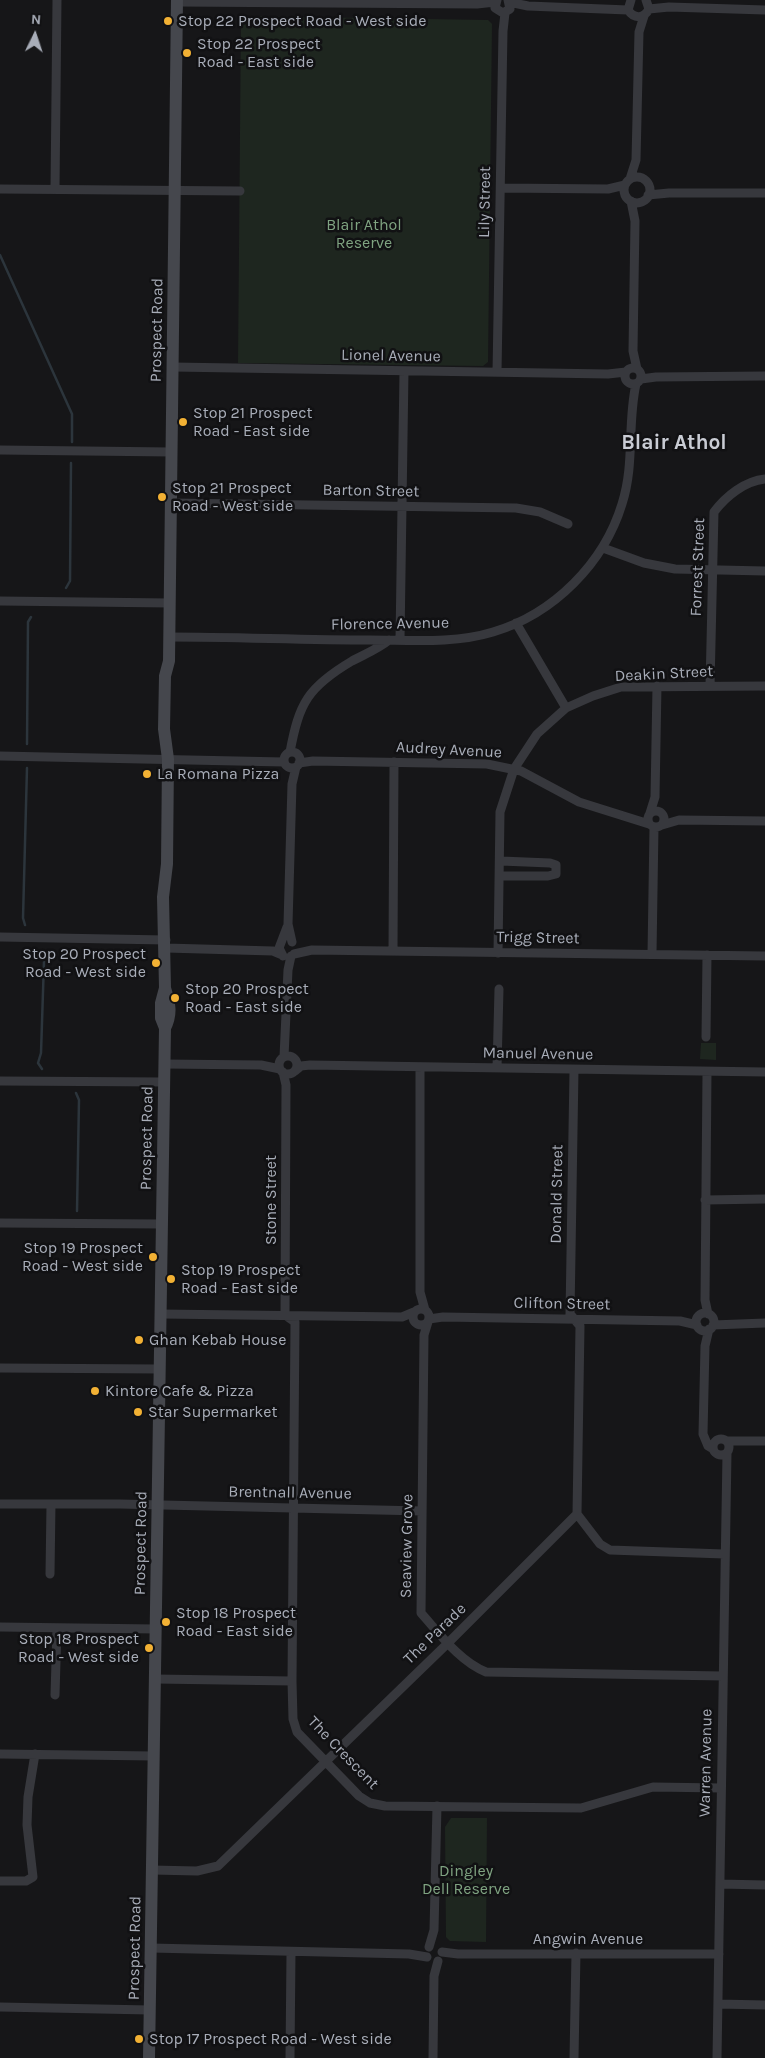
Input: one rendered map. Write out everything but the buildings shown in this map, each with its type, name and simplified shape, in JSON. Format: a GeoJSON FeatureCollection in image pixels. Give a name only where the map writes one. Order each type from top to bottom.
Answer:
{"type":"FeatureCollection","features":[{"type":"Feature","properties":{"kind":"main road","name":"Prospect Road"},"geometry":{"type":"LineString","coordinates":[[149,2058],[165,1028],[161,1018],[161,1003],[165,988],[166,944],[163,897],[167,864],[168,745],[164,729],[165,676],[169,661],[170,637],[177,1]]}},
{"type":"Feature","properties":{"kind":"street"},"geometry":{"type":"LineString","coordinates":[[55,189],[56,0]]}},
{"type":"Feature","properties":{"kind":"street"},"geometry":{"type":"LineString","coordinates":[[177,1],[315,1],[765,10]]}},
{"type":"Feature","properties":{"kind":"street","name":"Lily Street"},"geometry":{"type":"LineString","coordinates":[[497,372],[502,6]]}},
{"type":"Feature","properties":{"kind":"street"},"geometry":{"type":"LineString","coordinates":[[631,7],[639,32]]}},
{"type":"Feature","properties":{"kind":"street"},"geometry":{"type":"LineString","coordinates":[[628,182],[636,160],[639,32],[647,7]]}},
{"type":"Feature","properties":{"kind":"street"},"geometry":{"type":"LineString","coordinates":[[636,160],[645,181],[648,195]]}},
{"type":"Feature","properties":{"kind":"street"},"geometry":{"type":"LineString","coordinates":[[501,188],[608,189],[628,182],[645,181],[669,192]]}},
{"type":"Feature","properties":{"kind":"street","name":"Florence Avenue"},"geometry":{"type":"LineString","coordinates":[[628,182],[628,198],[635,221]]}},
{"type":"Feature","properties":{"kind":"street"},"geometry":{"type":"LineString","coordinates":[[0,189],[240,191]]}},
{"type":"Feature","properties":{"kind":"street"},"geometry":{"type":"LineString","coordinates":[[608,189],[641,202],[648,195],[669,192],[765,193]]}},
{"type":"Feature","properties":{"kind":"street","name":"Florence Avenue"},"geometry":{"type":"LineString","coordinates":[[170,637],[447,640],[493,632],[516,623],[556,599],[581,576],[603,548],[622,504],[631,459],[635,221],[641,202]]}},
{"type":"Feature","properties":{"kind":"street","name":"Lionel Avenue"},"geometry":{"type":"LineString","coordinates":[[173,367],[608,374],[656,377],[765,376]]}},
{"type":"Feature","properties":{"kind":"street"},"geometry":{"type":"LineString","coordinates":[[400,640],[404,371]]}},
{"type":"Feature","properties":{"kind":"street"},"geometry":{"type":"LineString","coordinates":[[0,450],[171,452]]}},
{"type":"Feature","properties":{"kind":"street","name":"Forrest Street"},"geometry":{"type":"LineString","coordinates":[[710,686],[714,512],[720,504],[751,480],[765,479]]}},
{"type":"Feature","properties":{"kind":"street","name":"Barton Street"},"geometry":{"type":"LineString","coordinates":[[171,503],[516,508],[540,512],[568,524]]}},
{"type":"Feature","properties":{"kind":"street"},"geometry":{"type":"LineString","coordinates":[[603,548],[659,566],[675,569],[765,571]]}},
{"type":"Feature","properties":{"kind":"street"},"geometry":{"type":"LineString","coordinates":[[0,601],[170,602]]}},
{"type":"Feature","properties":{"kind":"street"},"geometry":{"type":"LineString","coordinates":[[516,623],[566,708]]}},
{"type":"Feature","properties":{"kind":"street","name":"Stone Street"},"geometry":{"type":"LineString","coordinates":[[285,1315],[286,1085],[288,1065],[286,1039],[287,949],[292,760],[295,722],[306,699],[316,687],[353,661],[389,640]]}},
{"type":"Feature","properties":{"kind":"street"},"geometry":{"type":"LineString","coordinates":[[652,954],[657,686]]}},
{"type":"Feature","properties":{"kind":"street","name":"Deakin Street"},"geometry":{"type":"LineString","coordinates":[[498,953],[501,861],[500,812],[514,769],[537,734],[566,708],[593,696],[621,688],[765,686]]}},
{"type":"Feature","properties":{"kind":"street","name":"Audrey Avenue"},"geometry":{"type":"LineString","coordinates":[[0,756],[487,764],[514,769],[579,802],[632,819],[765,821]]}},
{"type":"Feature","properties":{"kind":"street"},"geometry":{"type":"LineString","coordinates":[[393,951],[394,762]]}},
{"type":"Feature","properties":{"kind":"street"},"geometry":{"type":"LineString","coordinates":[[500,876],[548,876],[556,874],[556,865],[550,863],[501,861]]}},
{"type":"Feature","properties":{"kind":"street","name":"Trigg Street"},"geometry":{"type":"LineString","coordinates":[[0,937],[263,950],[765,956]]}},
{"type":"Feature","properties":{"kind":"street"},"geometry":{"type":"LineString","coordinates":[[706,1037],[707,955]]}},
{"type":"Feature","properties":{"kind":"street"},"geometry":{"type":"LineString","coordinates":[[497,1068],[499,989]]}},
{"type":"Feature","properties":{"kind":"street","name":"Manuel Avenue"},"geometry":{"type":"LineString","coordinates":[[164,1064],[765,1072]]}},
{"type":"Feature","properties":{"kind":"street"},"geometry":{"type":"LineString","coordinates":[[402,1316],[416,1324],[424,1325],[420,1292],[420,1067]]}},
{"type":"Feature","properties":{"kind":"street","name":"Donald Street"},"geometry":{"type":"LineString","coordinates":[[573,1319],[570,1314],[574,1070]]}},
{"type":"Feature","properties":{"kind":"street"},"geometry":{"type":"LineString","coordinates":[[707,1072],[703,1430],[722,1448],[742,1441],[765,1441]]}},
{"type":"Feature","properties":{"kind":"street"},"geometry":{"type":"LineString","coordinates":[[0,1081],[164,1082]]}},
{"type":"Feature","properties":{"kind":"street"},"geometry":{"type":"LineString","coordinates":[[705,1200],[765,1199]]}},
{"type":"Feature","properties":{"kind":"street"},"geometry":{"type":"LineString","coordinates":[[0,1223],[162,1224]]}},
{"type":"Feature","properties":{"kind":"street"},"geometry":{"type":"LineString","coordinates":[[161,1314],[402,1316],[423,1314]]}},
{"type":"Feature","properties":{"kind":"street"},"geometry":{"type":"LineString","coordinates":[[423,1314],[412,1317],[424,1335]]}},
{"type":"Feature","properties":{"kind":"street","name":"Clifton Street"},"geometry":{"type":"LineString","coordinates":[[423,1314],[443,1317],[765,1323]]}},
{"type":"Feature","properties":{"kind":"street","name":"Seaview Grove"},"geometry":{"type":"LineString","coordinates":[[423,1314],[421,1613],[448,1643],[477,1668],[486,1672],[723,1676]]}},
{"type":"Feature","properties":{"kind":"street","name":"The Crescent"},"geometry":{"type":"LineString","coordinates":[[285,1315],[295,1322],[292,1719],[297,1732],[359,1796],[370,1803],[385,1806],[581,1808],[653,1787],[721,1788]]}},
{"type":"Feature","properties":{"kind":"street"},"geometry":{"type":"LineString","coordinates":[[573,1319],[580,1326],[577,1514],[600,1544],[610,1550],[724,1554]]}},
{"type":"Feature","properties":{"kind":"street"},"geometry":{"type":"LineString","coordinates":[[0,1368],[160,1369]]}},
{"type":"Feature","properties":{"kind":"street","name":"Warren Avenue"},"geometry":{"type":"LineString","coordinates":[[717,2058],[726,1468],[722,1448]]}},
{"type":"Feature","properties":{"kind":"street","name":"Brentnall Avenue"},"geometry":{"type":"LineString","coordinates":[[0,1504],[158,1505],[422,1511]]}},
{"type":"Feature","properties":{"kind":"street"},"geometry":{"type":"LineString","coordinates":[[50,1574],[51,1504]]}},
{"type":"Feature","properties":{"kind":"street","name":"The Parade"},"geometry":{"type":"LineString","coordinates":[[152,1870],[198,1871],[218,1866],[448,1643],[577,1514]]}},
{"type":"Feature","properties":{"kind":"street"},"geometry":{"type":"LineString","coordinates":[[0,1627],[156,1629]]}},
{"type":"Feature","properties":{"kind":"street"},"geometry":{"type":"LineString","coordinates":[[55,1695],[57,1628]]}},
{"type":"Feature","properties":{"kind":"street"},"geometry":{"type":"LineString","coordinates":[[155,1680],[292,1681]]}},
{"type":"Feature","properties":{"kind":"street"},"geometry":{"type":"LineString","coordinates":[[0,1754],[154,1756]]}},
{"type":"Feature","properties":{"kind":"street"},"geometry":{"type":"LineString","coordinates":[[0,1881],[26,1881],[33,1876],[27,1825],[28,1797],[35,1754]]}},
{"type":"Feature","properties":{"kind":"street"},"geometry":{"type":"LineString","coordinates":[[433,2058],[437,1806]]}},
{"type":"Feature","properties":{"kind":"street"},"geometry":{"type":"LineString","coordinates":[[720,1884],[765,1884]]}},
{"type":"Feature","properties":{"kind":"street","name":"Angwin Avenue"},"geometry":{"type":"LineString","coordinates":[[151,1948],[409,1954],[719,1954]]}},
{"type":"Feature","properties":{"kind":"street"},"geometry":{"type":"LineString","coordinates":[[290,2058],[291,1952]]}},
{"type":"Feature","properties":{"kind":"street"},"geometry":{"type":"LineString","coordinates":[[574,2058],[576,1953]]}},
{"type":"Feature","properties":{"kind":"street"},"geometry":{"type":"LineString","coordinates":[[718,2004],[765,2005]]}},
{"type":"Feature","properties":{"kind":"street"},"geometry":{"type":"LineString","coordinates":[[0,2007],[150,2010]]}},
{"type":"Feature","properties":{"kind":"green space","name":"Blair Athol Reserve"},"geometry":{"type":"Polygon","coordinates":[[[241,16],[488,20],[492,24],[488,362],[483,366],[238,363],[241,16]]]}},
{"type":"Feature","properties":{"kind":"green space"},"geometry":{"type":"Polygon","coordinates":[[[701,1043],[716,1043],[716,1060],[700,1059],[701,1043]]]}},
{"type":"Feature","properties":{"kind":"green space","name":"Dingley Dell Reserve"},"geometry":{"type":"Polygon","coordinates":[[[451,1818],[487,1818],[486,1942],[450,1941],[446,1937],[445,1827],[451,1818]]]}},
{"type":"Feature","properties":{"kind":"waterway"},"geometry":{"type":"LineString","coordinates":[[0,255],[72,414],[72,442]]}},
{"type":"Feature","properties":{"kind":"waterway"},"geometry":{"type":"LineString","coordinates":[[66,588],[70,581],[71,463]]}},
{"type":"Feature","properties":{"kind":"waterway"},"geometry":{"type":"LineString","coordinates":[[27,744],[28,622],[31,617]]}},
{"type":"Feature","properties":{"kind":"waterway"},"geometry":{"type":"LineString","coordinates":[[25,925],[23,918],[27,768]]}},
{"type":"Feature","properties":{"kind":"waterway"},"geometry":{"type":"LineString","coordinates":[[40,954],[44,961],[41,1053],[38,1063],[42,1069]]}},
{"type":"Feature","properties":{"kind":"waterway"},"geometry":{"type":"LineString","coordinates":[[76,1093],[79,1100],[77,1211]]}},
{"type":"Feature","properties":{"kind":"place","name":"Stop 22 Prospect Road - West side"},"geometry":{"type":"Point","coordinates":[168,21]}},
{"type":"Feature","properties":{"kind":"place","name":"Stop 22 Prospect Road - East side"},"geometry":{"type":"Point","coordinates":[187,53]}},
{"type":"Feature","properties":{"kind":"place","name":"Stop 21 Prospect Road - East side"},"geometry":{"type":"Point","coordinates":[183,422]}},
{"type":"Feature","properties":{"kind":"place","name":"Stop 21 Prospect Road - West side"},"geometry":{"type":"Point","coordinates":[162,497]}},
{"type":"Feature","properties":{"kind":"place","name":"La Romana Pizza"},"geometry":{"type":"Point","coordinates":[147,774]}},
{"type":"Feature","properties":{"kind":"place","name":"Stop 20 Prospect Road - West side"},"geometry":{"type":"Point","coordinates":[156,963]}},
{"type":"Feature","properties":{"kind":"place","name":"Stop 20 Prospect Road - East side"},"geometry":{"type":"Point","coordinates":[175,998]}},
{"type":"Feature","properties":{"kind":"place","name":"Stop 19 Prospect Road - West side"},"geometry":{"type":"Point","coordinates":[153,1257]}},
{"type":"Feature","properties":{"kind":"place","name":"Stop 19 Prospect Road - East side"},"geometry":{"type":"Point","coordinates":[171,1279]}},
{"type":"Feature","properties":{"kind":"place","name":"Ghan Kebab House"},"geometry":{"type":"Point","coordinates":[139,1340]}},
{"type":"Feature","properties":{"kind":"place","name":"Kintore Cafe & Pizza"},"geometry":{"type":"Point","coordinates":[95,1391]}},
{"type":"Feature","properties":{"kind":"place","name":"Star Supermarket"},"geometry":{"type":"Point","coordinates":[138,1412]}},
{"type":"Feature","properties":{"kind":"place","name":"Stop 18 Prospect Road - East side"},"geometry":{"type":"Point","coordinates":[166,1622]}},
{"type":"Feature","properties":{"kind":"place","name":"Stop 18 Prospect Road - West side"},"geometry":{"type":"Point","coordinates":[149,1648]}},
{"type":"Feature","properties":{"kind":"place","name":"Stop 17 Prospect Road - West side"},"geometry":{"type":"Point","coordinates":[139,2039]}},
{"type":"Feature","properties":{"kind":"district","name":"Blair Athol"},"geometry":{"type":"Point","coordinates":[674,443]}}]}
